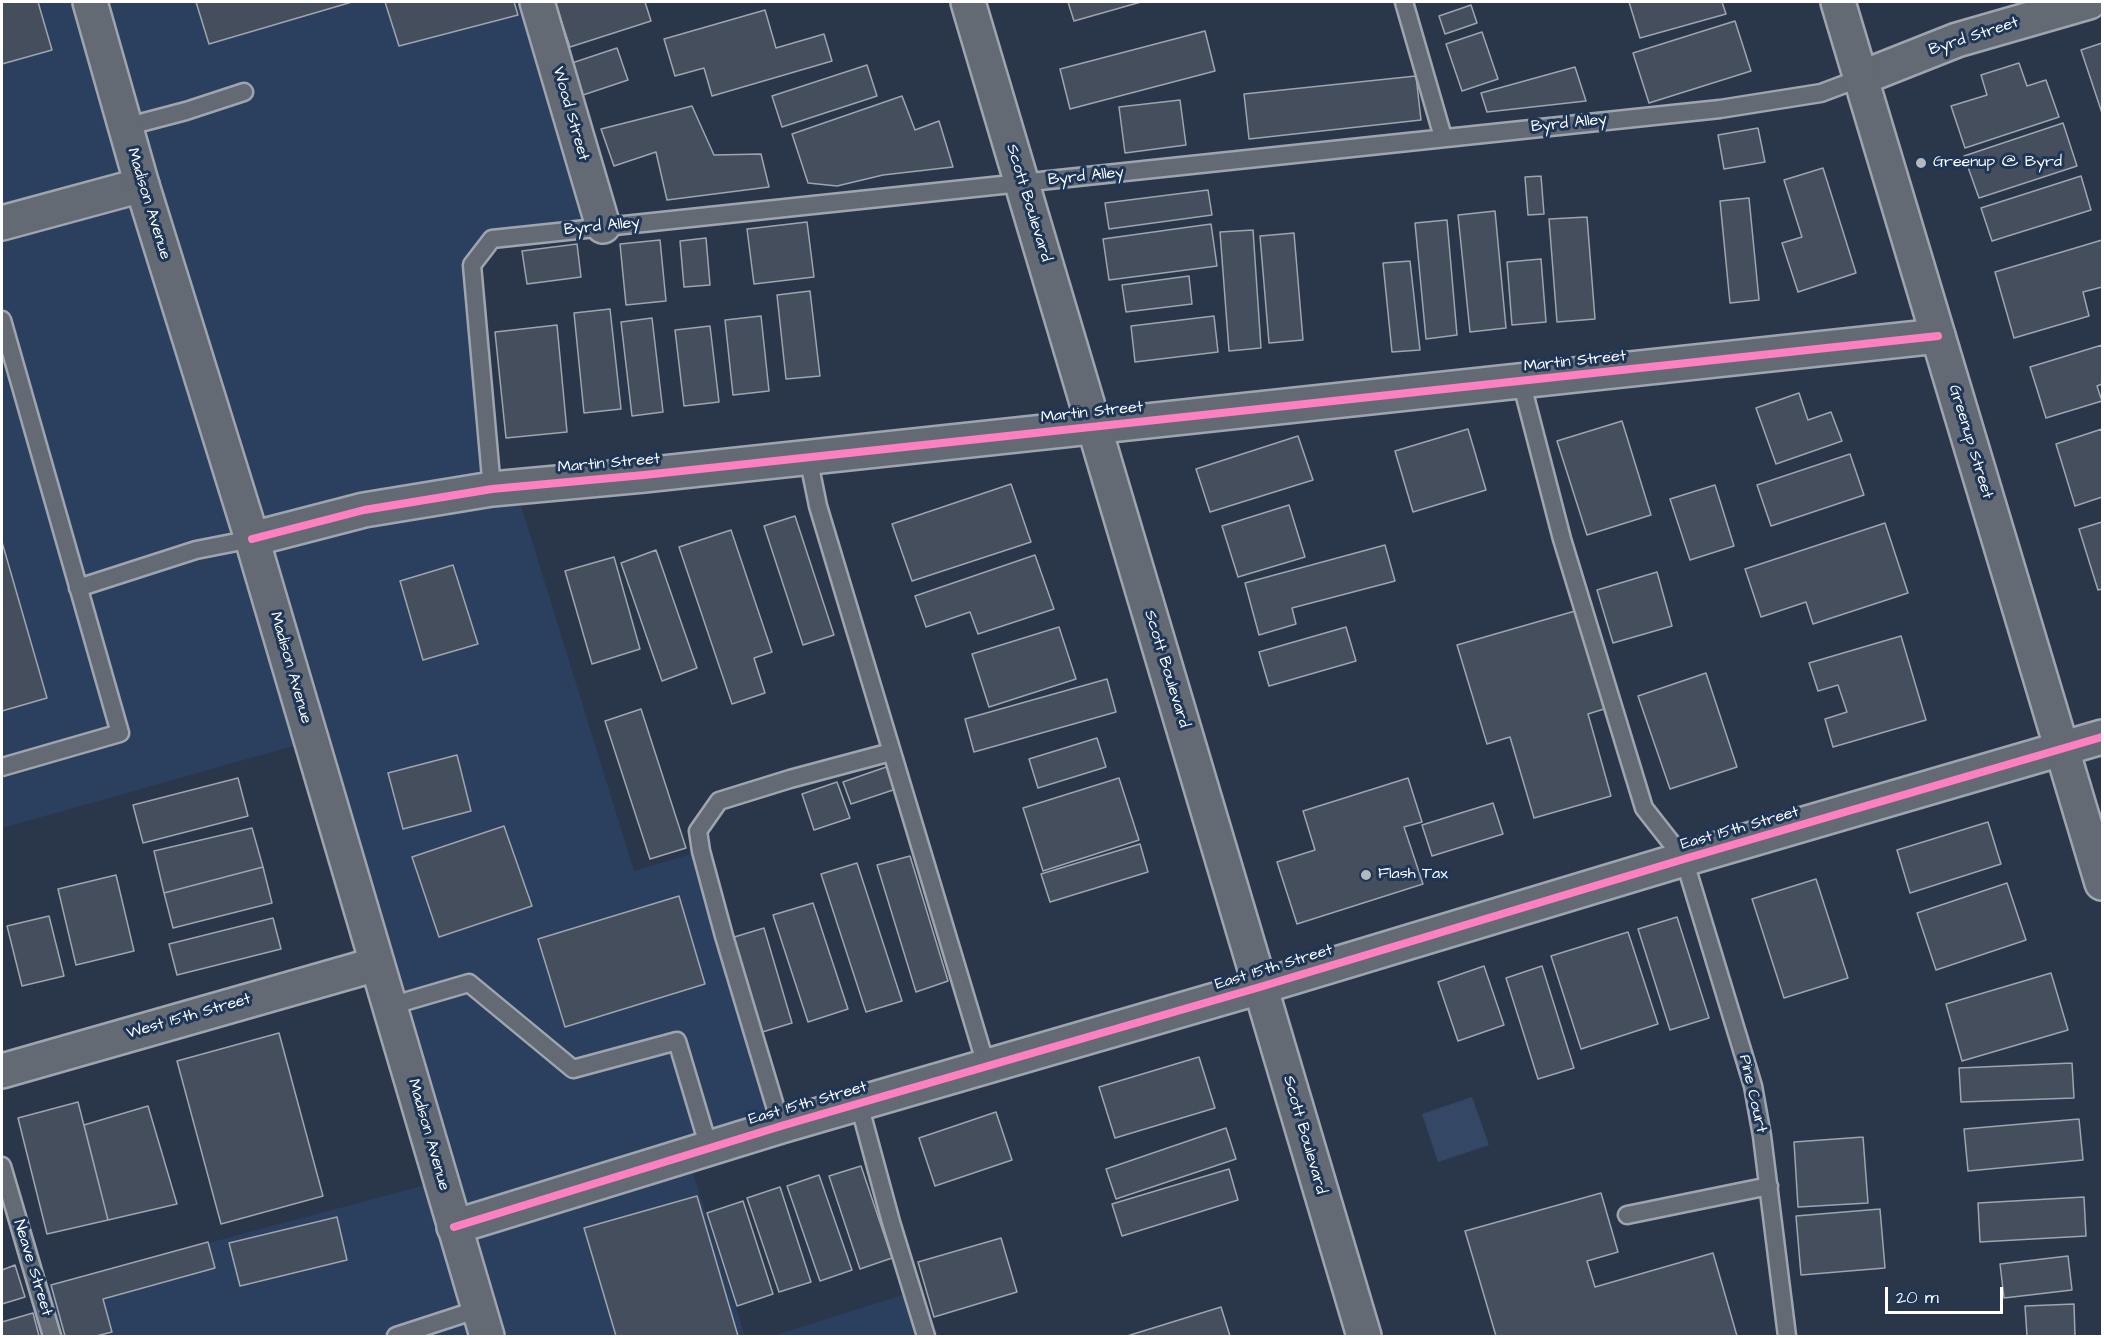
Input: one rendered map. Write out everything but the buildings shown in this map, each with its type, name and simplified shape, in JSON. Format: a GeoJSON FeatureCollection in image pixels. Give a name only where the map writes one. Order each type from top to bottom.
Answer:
{"type":"FeatureCollection","features":[{"type":"Feature","properties":{"kind":"street","name":"Madison Avenue"},"geometry":{"type":"LineString","coordinates":[[90,2],[142,184],[252,539],[483,1323]]}},
{"type":"Feature","properties":{"kind":"street","name":"Wood Street"},"geometry":{"type":"LineString","coordinates":[[537,2],[603,226]]}},
{"type":"Feature","properties":{"kind":"street","name":"Scott Boulevard"},"geometry":{"type":"LineString","coordinates":[[968,2],[1364,1336]]}},
{"type":"Feature","properties":{"kind":"street","name":"Greenup Street"},"geometry":{"type":"LineString","coordinates":[[1838,2],[2103,883]]}},
{"type":"Feature","properties":{"kind":"street","name":"Byrd Street"},"geometry":{"type":"LineString","coordinates":[[1861,78],[1957,40],[2089,2]]}},
{"type":"Feature","properties":{"kind":"street"},"geometry":{"type":"LineString","coordinates":[[2,223],[142,184]]}},
{"type":"Feature","properties":{"kind":"street","name":"Martin Street"},"geometry":{"type":"LineString","coordinates":[[252,539],[364,510],[492,489],[644,475],[1938,336]]}},
{"type":"Feature","properties":{"kind":"street","name":"East 15th Street"},"geometry":{"type":"LineString","coordinates":[[454,1227],[986,1065],[1260,987],[1684,859],[2103,737]]}},
{"type":"Feature","properties":{"kind":"street","name":"West 15th Street"},"geometry":{"type":"LineString","coordinates":[[2,1071],[377,964]]}},
{"type":"Feature","properties":{"kind":"lane"},"geometry":{"type":"LineString","coordinates":[[1404,2],[1443,137]]}},
{"type":"Feature","properties":{"kind":"lane","name":"Byrd Alley"},"geometry":{"type":"LineString","coordinates":[[492,489],[472,265],[492,239],[1720,109],[1821,93],[1861,78]]}},
{"type":"Feature","properties":{"kind":"lane"},"geometry":{"type":"LineString","coordinates":[[125,127],[186,111],[244,92]]}},
{"type":"Feature","properties":{"kind":"lane"},"geometry":{"type":"LineString","coordinates":[[2,320],[120,733],[2,766]]}},
{"type":"Feature","properties":{"kind":"lane"},"geometry":{"type":"LineString","coordinates":[[1521,381],[1562,539],[1644,808],[1684,859]]}},
{"type":"Feature","properties":{"kind":"lane"},"geometry":{"type":"LineString","coordinates":[[808,457],[818,506],[986,1065]]}},
{"type":"Feature","properties":{"kind":"lane"},"geometry":{"type":"LineString","coordinates":[[78,588],[196,550],[252,539]]}},
{"type":"Feature","properties":{"kind":"lane"},"geometry":{"type":"LineString","coordinates":[[781,1126],[721,925],[698,831],[719,801],[891,752]]}},
{"type":"Feature","properties":{"kind":"lane","name":"Pine Court"},"geometry":{"type":"LineString","coordinates":[[1684,859],[1753,1086],[1769,1186],[1787,1336]]}},
{"type":"Feature","properties":{"kind":"lane"},"geometry":{"type":"LineString","coordinates":[[390,1006],[469,983],[573,1068],[677,1041],[709,1148]]}},
{"type":"Feature","properties":{"kind":"lane"},"geometry":{"type":"LineString","coordinates":[[859,1104],[891,1222],[926,1336]]}},
{"type":"Feature","properties":{"kind":"lane","name":"Neave Street"},"geometry":{"type":"LineString","coordinates":[[2,1166],[52,1336]]}},
{"type":"Feature","properties":{"kind":"lane"},"geometry":{"type":"LineString","coordinates":[[1627,1215],[1769,1186]]}},
{"type":"Feature","properties":{"kind":"lane"},"geometry":{"type":"LineString","coordinates":[[396,1336],[483,1323]]}},
{"type":"Feature","properties":{"kind":"shaded area"},"geometry":{"type":"Polygon","coordinates":[[[2,2],[537,2],[603,226],[492,239],[479,255],[492,489],[515,486],[634,871],[701,851],[781,1126],[687,1155],[745,1336],[2,1336],[2,1322],[33,1313],[51,1285],[441,1181],[311,741],[2,828],[2,2]]]}},
{"type":"Feature","properties":{"kind":"shaded area"},"geometry":{"type":"Polygon","coordinates":[[[1472,1097],[1489,1145],[1438,1162],[1422,1114],[1472,1097]]]}},
{"type":"Feature","properties":{"kind":"shaded area"},"geometry":{"type":"Polygon","coordinates":[[[912,1292],[926,1336],[773,1336],[912,1292]]]}},
{"type":"Feature","properties":{"kind":"cycle path"},"geometry":{"type":"LineString","coordinates":[[252,539],[364,510],[492,489],[644,475],[1938,336]]}},
{"type":"Feature","properties":{"kind":"cycle path"},"geometry":{"type":"LineString","coordinates":[[454,1227],[781,1126],[1260,987],[1684,859],[2102,737]]}},
{"type":"Feature","properties":{"kind":"place","name":"Greenup @ Byrd"},"geometry":{"type":"Point","coordinates":[1921,163]}},
{"type":"Feature","properties":{"kind":"place","name":"Flash Tax"},"geometry":{"type":"Point","coordinates":[1366,875]}}]}
